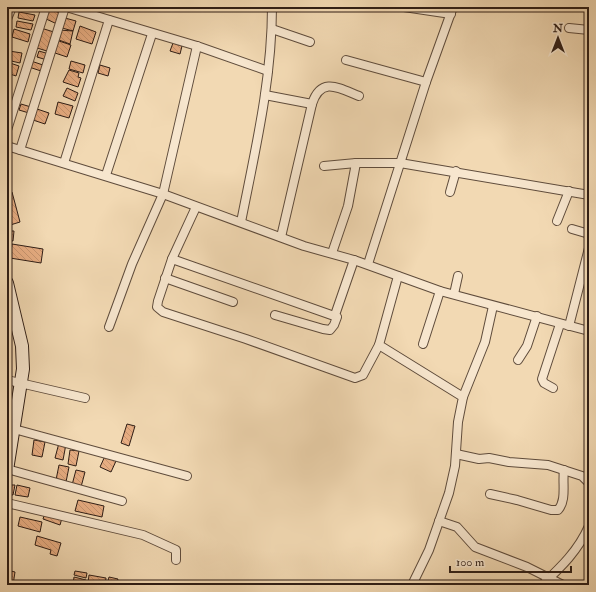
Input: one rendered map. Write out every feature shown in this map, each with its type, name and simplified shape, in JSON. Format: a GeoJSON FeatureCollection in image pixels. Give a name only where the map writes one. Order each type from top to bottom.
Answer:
{"type":"FeatureCollection","features":[{"type":"Feature","properties":{"kind":"street"},"geometry":{"type":"LineString","coordinates":[[7,19],[12,7]]}},
{"type":"Feature","properties":{"kind":"street"},"geometry":{"type":"LineString","coordinates":[[7,130],[46,7]]}},
{"type":"Feature","properties":{"kind":"street"},"geometry":{"type":"LineString","coordinates":[[20,150],[66,7],[152,34],[197,46],[268,71]]}},
{"type":"Feature","properties":{"kind":"street"},"geometry":{"type":"LineString","coordinates":[[241,222],[265,95],[272,29],[272,7]]}},
{"type":"Feature","properties":{"kind":"street"},"geometry":{"type":"LineString","coordinates":[[368,264],[426,82],[452,10],[404,7]]}},
{"type":"Feature","properties":{"kind":"street"},"geometry":{"type":"LineString","coordinates":[[64,163],[109,20]]}},
{"type":"Feature","properties":{"kind":"street"},"geometry":{"type":"LineString","coordinates":[[569,28],[589,30]]}},
{"type":"Feature","properties":{"kind":"street"},"geometry":{"type":"LineString","coordinates":[[272,29],[310,42]]}},
{"type":"Feature","properties":{"kind":"street"},"geometry":{"type":"LineString","coordinates":[[106,175],[152,34]]}},
{"type":"Feature","properties":{"kind":"street"},"geometry":{"type":"LineString","coordinates":[[109,327],[132,264],[164,194],[197,46]]}},
{"type":"Feature","properties":{"kind":"street"},"geometry":{"type":"LineString","coordinates":[[346,60],[426,82]]}},
{"type":"Feature","properties":{"kind":"street"},"geometry":{"type":"LineString","coordinates":[[281,237],[312,104],[318,90],[326,86],[341,89],[359,96]]}},
{"type":"Feature","properties":{"kind":"street"},"geometry":{"type":"LineString","coordinates":[[265,95],[312,104]]}},
{"type":"Feature","properties":{"kind":"street"},"geometry":{"type":"LineString","coordinates":[[7,146],[106,175],[164,194],[281,237],[368,264],[440,290],[589,331]]}},
{"type":"Feature","properties":{"kind":"street"},"geometry":{"type":"LineString","coordinates":[[332,253],[348,206],[356,163]]}},
{"type":"Feature","properties":{"kind":"street"},"geometry":{"type":"LineString","coordinates":[[324,166],[356,163],[400,163],[456,171],[589,195]]}},
{"type":"Feature","properties":{"kind":"street"},"geometry":{"type":"LineString","coordinates":[[450,192],[456,171]]}},
{"type":"Feature","properties":{"kind":"street"},"geometry":{"type":"LineString","coordinates":[[557,221],[569,192]]}},
{"type":"Feature","properties":{"kind":"street"},"geometry":{"type":"LineString","coordinates":[[196,207],[172,259],[157,307],[163,312],[246,339],[355,378],[363,375],[379,345],[398,276]]}},
{"type":"Feature","properties":{"kind":"street"},"geometry":{"type":"LineString","coordinates":[[572,229],[589,234]]}},
{"type":"Feature","properties":{"kind":"street"},"geometry":{"type":"LineString","coordinates":[[553,388],[544,383],[542,377],[565,325],[589,248]]}},
{"type":"Feature","properties":{"kind":"street"},"geometry":{"type":"LineString","coordinates":[[172,259],[335,315]]}},
{"type":"Feature","properties":{"kind":"street"},"geometry":{"type":"LineString","coordinates":[[274,315],[323,330],[330,330],[336,321],[335,315],[354,260]]}},
{"type":"Feature","properties":{"kind":"street"},"geometry":{"type":"LineString","coordinates":[[454,294],[458,276]]}},
{"type":"Feature","properties":{"kind":"street"},"geometry":{"type":"LineString","coordinates":[[165,278],[233,302]]}},
{"type":"Feature","properties":{"kind":"street"},"geometry":{"type":"LineString","coordinates":[[8,287],[22,346],[22,384],[11,433],[7,469],[122,501]]}},
{"type":"Feature","properties":{"kind":"street"},"geometry":{"type":"LineString","coordinates":[[423,344],[440,290]]}},
{"type":"Feature","properties":{"kind":"street"},"geometry":{"type":"LineString","coordinates":[[412,585],[429,550],[450,493],[456,454],[458,422],[463,397],[485,342],[494,306]]}},
{"type":"Feature","properties":{"kind":"street"},"geometry":{"type":"LineString","coordinates":[[518,360],[527,346],[537,316]]}},
{"type":"Feature","properties":{"kind":"street"},"geometry":{"type":"LineString","coordinates":[[379,345],[463,397]]}},
{"type":"Feature","properties":{"kind":"street"},"geometry":{"type":"LineString","coordinates":[[7,380],[85,398]]}},
{"type":"Feature","properties":{"kind":"street"},"geometry":{"type":"LineString","coordinates":[[11,433],[187,476]]}},
{"type":"Feature","properties":{"kind":"street"},"geometry":{"type":"LineString","coordinates":[[456,454],[479,459],[489,458],[509,462],[545,464],[582,476],[589,483]]}},
{"type":"Feature","properties":{"kind":"street"},"geometry":{"type":"LineString","coordinates":[[490,494],[551,510],[558,510],[565,490],[562,483],[564,470]]}},
{"type":"Feature","properties":{"kind":"street"},"geometry":{"type":"LineString","coordinates":[[7,503],[142,536],[176,550],[176,560]]}},
{"type":"Feature","properties":{"kind":"street"},"geometry":{"type":"LineString","coordinates":[[440,520],[457,527],[475,547],[493,552],[550,577],[563,585]]}},
{"type":"Feature","properties":{"kind":"street"},"geometry":{"type":"LineString","coordinates":[[542,585],[572,556],[581,544],[589,526]]}},
{"type":"Feature","properties":{"kind":"building"},"geometry":{"type":"Polygon","coordinates":[[[48,8],[62,14],[57,24],[44,18],[48,8]]]}},
{"type":"Feature","properties":{"kind":"building"},"geometry":{"type":"Polygon","coordinates":[[[19,12],[35,15],[33,21],[18,18],[19,12]]]}},
{"type":"Feature","properties":{"kind":"building"},"geometry":{"type":"Polygon","coordinates":[[[65,18],[76,21],[73,31],[62,28],[65,18]]]}},
{"type":"Feature","properties":{"kind":"building"},"geometry":{"type":"Polygon","coordinates":[[[17,21],[33,24],[31,30],[16,27],[17,21]]]}},
{"type":"Feature","properties":{"kind":"building"},"geometry":{"type":"Polygon","coordinates":[[[80,26],[96,32],[92,44],[76,39],[80,26]]]}},
{"type":"Feature","properties":{"kind":"building"},"geometry":{"type":"Polygon","coordinates":[[[41,28],[57,33],[50,52],[34,47],[41,28]]]}},
{"type":"Feature","properties":{"kind":"building"},"geometry":{"type":"Polygon","coordinates":[[[14,29],[30,34],[28,42],[12,37],[14,29]]]}},
{"type":"Feature","properties":{"kind":"building"},"geometry":{"type":"Polygon","coordinates":[[[59,30],[73,31],[70,44],[56,39],[59,30]]]}},
{"type":"Feature","properties":{"kind":"building"},"geometry":{"type":"Polygon","coordinates":[[[56,40],[71,45],[67,57],[52,52],[56,40]]]}},
{"type":"Feature","properties":{"kind":"building"},"geometry":{"type":"Polygon","coordinates":[[[173,43],[182,46],[180,54],[170,51],[173,43]]]}},
{"type":"Feature","properties":{"kind":"building"},"geometry":{"type":"Polygon","coordinates":[[[9,51],[22,53],[20,63],[7,60],[9,51]]]}},
{"type":"Feature","properties":{"kind":"building"},"geometry":{"type":"Polygon","coordinates":[[[39,51],[49,54],[47,60],[37,57],[39,51]]]}},
{"type":"Feature","properties":{"kind":"building"},"geometry":{"type":"Polygon","coordinates":[[[31,61],[46,66],[44,72],[29,67],[31,61]]]}},
{"type":"Feature","properties":{"kind":"building"},"geometry":{"type":"Polygon","coordinates":[[[71,61],[85,65],[83,73],[69,69],[71,61]]]}},
{"type":"Feature","properties":{"kind":"building"},"geometry":{"type":"Polygon","coordinates":[[[7,62],[19,66],[16,76],[7,73],[7,62]]]}},
{"type":"Feature","properties":{"kind":"building"},"geometry":{"type":"Polygon","coordinates":[[[100,65],[110,68],[108,76],[98,73],[100,65]]]}},
{"type":"Feature","properties":{"kind":"building"},"geometry":{"type":"Polygon","coordinates":[[[69,70],[79,73],[78,77],[81,78],[78,87],[63,82],[69,70]]]}},
{"type":"Feature","properties":{"kind":"building"},"geometry":{"type":"Polygon","coordinates":[[[67,88],[78,93],[75,101],[63,96],[67,88]]]}},
{"type":"Feature","properties":{"kind":"building"},"geometry":{"type":"Polygon","coordinates":[[[58,102],[73,106],[69,118],[55,114],[58,102]]]}},
{"type":"Feature","properties":{"kind":"building"},"geometry":{"type":"Polygon","coordinates":[[[21,104],[31,107],[29,113],[19,110],[21,104]]]}},
{"type":"Feature","properties":{"kind":"building"},"geometry":{"type":"Polygon","coordinates":[[[37,109],[49,113],[45,124],[33,120],[37,109]]]}},
{"type":"Feature","properties":{"kind":"building"},"geometry":{"type":"Polygon","coordinates":[[[12,192],[20,222],[7,226],[7,194],[12,192]]]}},
{"type":"Feature","properties":{"kind":"building"},"geometry":{"type":"Polygon","coordinates":[[[7,231],[14,231],[13,241],[7,240],[7,231]]]}},
{"type":"Feature","properties":{"kind":"building"},"geometry":{"type":"Polygon","coordinates":[[[12,244],[43,249],[41,263],[10,258],[12,244]]]}},
{"type":"Feature","properties":{"kind":"building"},"geometry":{"type":"Polygon","coordinates":[[[7,360],[10,360],[8,375],[7,375],[7,360]]]}},
{"type":"Feature","properties":{"kind":"building"},"geometry":{"type":"Polygon","coordinates":[[[127,424],[135,426],[129,446],[121,443],[127,424]]]}},
{"type":"Feature","properties":{"kind":"building"},"geometry":{"type":"Polygon","coordinates":[[[34,440],[45,442],[42,457],[32,455],[34,440]]]}},
{"type":"Feature","properties":{"kind":"building"},"geometry":{"type":"Polygon","coordinates":[[[59,443],[66,444],[63,460],[55,458],[59,443]]]}},
{"type":"Feature","properties":{"kind":"building"},"geometry":{"type":"Polygon","coordinates":[[[70,450],[79,451],[76,466],[68,464],[70,450]]]}},
{"type":"Feature","properties":{"kind":"building"},"geometry":{"type":"Polygon","coordinates":[[[105,456],[116,461],[111,472],[100,467],[105,456]]]}},
{"type":"Feature","properties":{"kind":"building"},"geometry":{"type":"Polygon","coordinates":[[[59,465],[69,467],[66,482],[56,480],[59,465]]]}},
{"type":"Feature","properties":{"kind":"building"},"geometry":{"type":"Polygon","coordinates":[[[76,470],[85,472],[81,487],[72,485],[76,470]]]}},
{"type":"Feature","properties":{"kind":"building"},"geometry":{"type":"Polygon","coordinates":[[[8,485],[15,485],[13,495],[7,494],[8,485]]]}},
{"type":"Feature","properties":{"kind":"building"},"geometry":{"type":"Polygon","coordinates":[[[17,485],[30,488],[28,497],[15,495],[17,485]]]}},
{"type":"Feature","properties":{"kind":"building"},"geometry":{"type":"Polygon","coordinates":[[[78,500],[104,506],[102,517],[75,511],[78,500]]]}},
{"type":"Feature","properties":{"kind":"building"},"geometry":{"type":"Polygon","coordinates":[[[45,513],[62,518],[60,525],[43,519],[45,513]]]}},
{"type":"Feature","properties":{"kind":"building"},"geometry":{"type":"Polygon","coordinates":[[[20,517],[42,522],[40,532],[18,526],[20,517]]]}},
{"type":"Feature","properties":{"kind":"building"},"geometry":{"type":"Polygon","coordinates":[[[37,536],[61,543],[57,556],[50,554],[51,550],[35,545],[37,536]]]}},
{"type":"Feature","properties":{"kind":"building"},"geometry":{"type":"Polygon","coordinates":[[[7,570],[15,572],[13,585],[7,585],[7,570]]]}},
{"type":"Feature","properties":{"kind":"building"},"geometry":{"type":"Polygon","coordinates":[[[75,571],[87,573],[86,578],[74,575],[75,571]]]}},
{"type":"Feature","properties":{"kind":"building"},"geometry":{"type":"Polygon","coordinates":[[[89,575],[106,578],[105,585],[88,583],[89,575]]]}},
{"type":"Feature","properties":{"kind":"building"},"geometry":{"type":"Polygon","coordinates":[[[74,577],[86,580],[85,585],[73,584],[74,577]]]}},
{"type":"Feature","properties":{"kind":"building"},"geometry":{"type":"Polygon","coordinates":[[[109,577],[118,579],[116,585],[107,585],[109,577]]]}}]}
